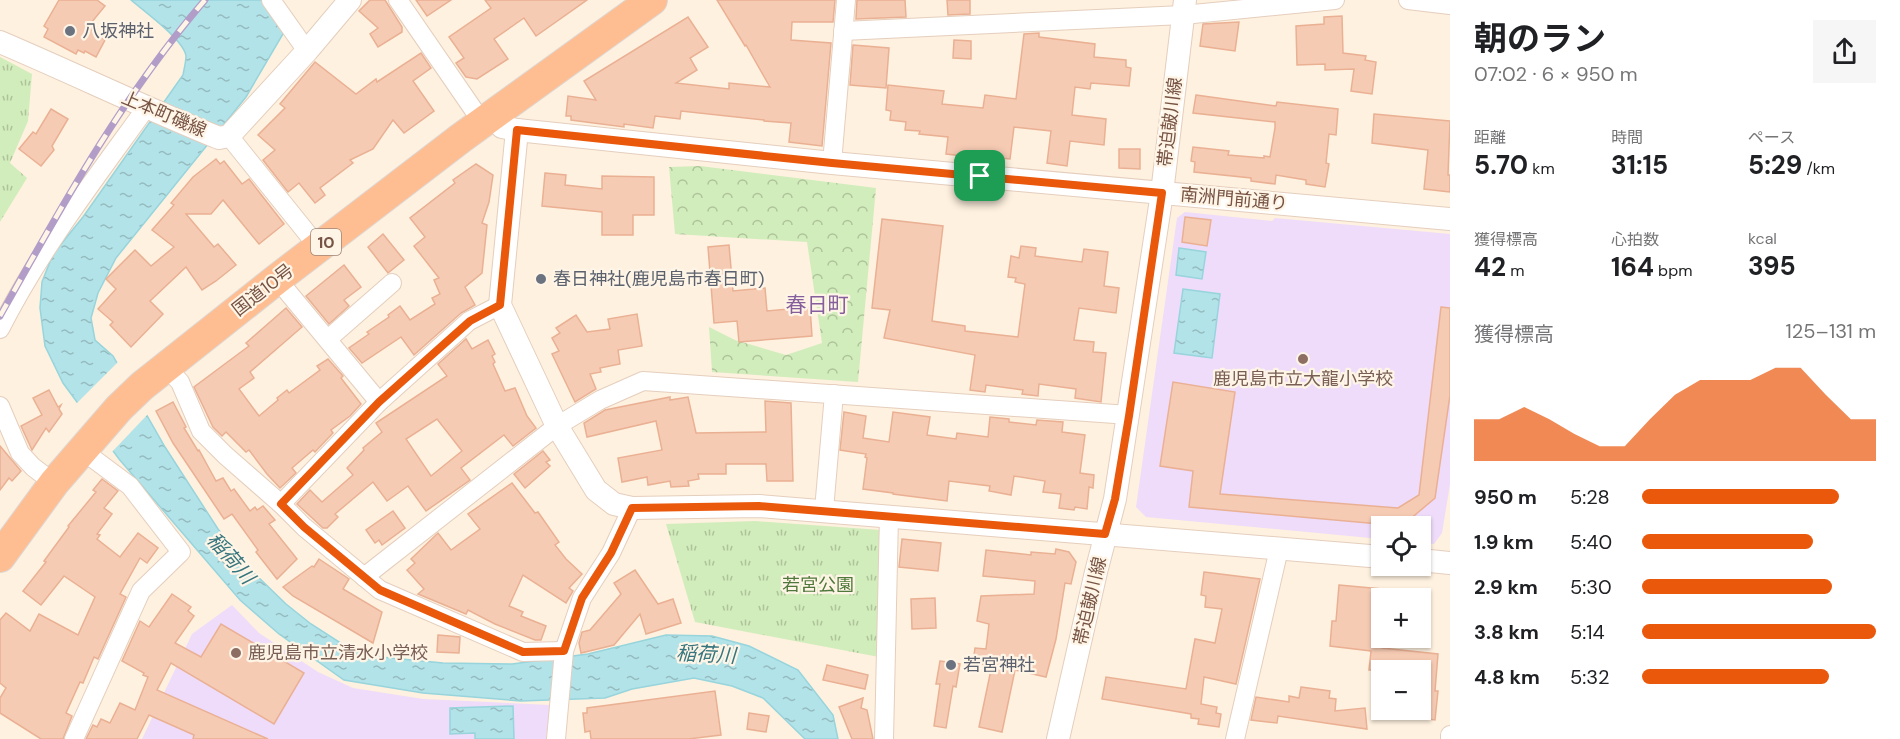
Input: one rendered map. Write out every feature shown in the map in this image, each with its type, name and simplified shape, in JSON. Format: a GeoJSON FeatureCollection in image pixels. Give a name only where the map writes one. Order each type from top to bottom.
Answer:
{"type":"FeatureCollection","features":[{"type":"Feature","properties":{"kind":"highway","name":"国道10号"},"geometry":{"type":"LineString","coordinates":[[0,557],[54,483],[119,408],[165,366],[482,122],[649,1]]}},
{"type":"Feature","properties":{"kind":"street"},"geometry":{"type":"LineString","coordinates":[[271,0],[307,51]]}},
{"type":"Feature","properties":{"kind":"street","name":"上本町磯線"},"geometry":{"type":"LineString","coordinates":[[0,42],[52,63],[149,109],[224,137],[307,51],[350,0]]}},
{"type":"Feature","properties":{"kind":"street"},"geometry":{"type":"LineString","coordinates":[[398,0],[482,122]]}},
{"type":"Feature","properties":{"kind":"street"},"geometry":{"type":"LineString","coordinates":[[832,163],[846,0]]}},
{"type":"Feature","properties":{"kind":"street"},"geometry":{"type":"LineString","coordinates":[[843,31],[1335,0]]}},
{"type":"Feature","properties":{"kind":"street"},"geometry":{"type":"LineString","coordinates":[[1408,0],[1450,5]]}},
{"type":"Feature","properties":{"kind":"street","name":"帯迫皷川線"},"geometry":{"type":"LineString","coordinates":[[1058,739],[1115,499],[1162,193],[1184,8]]}},
{"type":"Feature","properties":{"kind":"street"},"geometry":{"type":"LineString","coordinates":[[0,329],[56,234],[149,109]]}},
{"type":"Feature","properties":{"kind":"street","name":"南洲門前通り"},"geometry":{"type":"LineString","coordinates":[[482,122],[517,130],[832,163],[1450,219]]}},
{"type":"Feature","properties":{"kind":"street"},"geometry":{"type":"LineString","coordinates":[[517,130],[500,305],[557,426],[596,489],[614,504],[632,508],[759,506],[824,510],[1371,556]]}},
{"type":"Feature","properties":{"kind":"street"},"geometry":{"type":"LineString","coordinates":[[224,137],[319,248]]}},
{"type":"Feature","properties":{"kind":"street"},"geometry":{"type":"LineString","coordinates":[[277,279],[379,402]]}},
{"type":"Feature","properties":{"kind":"street"},"geometry":{"type":"LineString","coordinates":[[328,339],[392,284]]}},
{"type":"Feature","properties":{"kind":"street"},"geometry":{"type":"LineString","coordinates":[[281,504],[379,402],[470,321],[500,305]]}},
{"type":"Feature","properties":{"kind":"street"},"geometry":{"type":"LineString","coordinates":[[165,366],[180,382],[201,432],[304,527],[380,590],[523,652],[564,651]]}},
{"type":"Feature","properties":{"kind":"street"},"geometry":{"type":"LineString","coordinates":[[364,577],[557,426],[600,400],[643,381],[1129,416]]}},
{"type":"Feature","properties":{"kind":"street"},"geometry":{"type":"LineString","coordinates":[[824,510],[834,394]]}},
{"type":"Feature","properties":{"kind":"street"},"geometry":{"type":"LineString","coordinates":[[0,406],[20,453],[33,467],[54,483]]}},
{"type":"Feature","properties":{"kind":"street"},"geometry":{"type":"LineString","coordinates":[[74,739],[141,591],[181,552],[130,486],[85,448]]}},
{"type":"Feature","properties":{"kind":"street"},"geometry":{"type":"LineString","coordinates":[[556,739],[564,651],[582,598],[611,553],[632,508]]}},
{"type":"Feature","properties":{"kind":"street"},"geometry":{"type":"LineString","coordinates":[[884,739],[889,516]]}},
{"type":"Feature","properties":{"kind":"street"},"geometry":{"type":"LineString","coordinates":[[1235,739],[1279,549]]}},
{"type":"Feature","properties":{"kind":"street"},"geometry":{"type":"LineString","coordinates":[[1431,561],[1450,563]]}},
{"type":"Feature","properties":{"kind":"shaded area","name":"鹿児島市立大龍小学校"},"geometry":{"type":"Polygon","coordinates":[[[1185,212],[1450,234],[1450,484],[1442,533],[1434,544],[1431,544],[1431,516],[1371,516],[1371,538],[1146,517],[1136,507],[1177,218],[1185,212]]]}},
{"type":"Feature","properties":{"kind":"shaded area","name":"鹿児島市立清水小学校"},"geometry":{"type":"Polygon","coordinates":[[[232,605],[259,633],[318,672],[353,688],[423,699],[550,705],[546,739],[142,739],[192,634],[232,605]]]}},
{"type":"Feature","properties":{"kind":"green space"},"geometry":{"type":"Polygon","coordinates":[[[0,57],[32,74],[28,121],[10,163],[27,178],[0,222],[0,57]]]}},
{"type":"Feature","properties":{"kind":"green space"},"geometry":{"type":"Polygon","coordinates":[[[700,166],[876,188],[858,382],[712,372],[709,327],[735,340],[786,355],[822,343],[807,242],[675,234],[669,167],[700,166]]]}},
{"type":"Feature","properties":{"kind":"green space","name":"若宮公園"},"geometry":{"type":"Polygon","coordinates":[[[755,521],[881,530],[879,657],[695,622],[666,524],[755,521]]]}},
{"type":"Feature","properties":{"kind":"water","name":"稲荷川"},"geometry":{"type":"Polygon","coordinates":[[[131,0],[264,0],[287,27],[246,97],[116,258],[98,293],[91,318],[95,340],[113,356],[165,447],[218,529],[252,571],[286,604],[311,624],[353,651],[381,657],[443,663],[512,664],[588,654],[666,635],[712,636],[749,646],[798,670],[833,715],[838,739],[805,739],[763,698],[732,686],[694,678],[632,689],[605,698],[521,701],[423,693],[344,680],[279,634],[240,600],[119,459],[63,383],[45,346],[40,308],[42,282],[53,254],[83,217],[183,75],[186,56],[184,49],[163,26],[131,0]]]}},
{"type":"Feature","properties":{"kind":"water"},"geometry":{"type":"Polygon","coordinates":[[[1179,248],[1206,252],[1202,279],[1176,275],[1179,248]]]}},
{"type":"Feature","properties":{"kind":"water"},"geometry":{"type":"Polygon","coordinates":[[[1183,289],[1220,294],[1212,358],[1174,353],[1183,289]]]}},
{"type":"Feature","properties":{"kind":"water"},"geometry":{"type":"Polygon","coordinates":[[[513,706],[514,739],[475,739],[475,733],[450,734],[450,708],[513,706]]]}},
{"type":"Feature","properties":{"kind":"pier"},"geometry":{"type":"Polygon","coordinates":[[[118,362],[149,413],[111,453],[75,405],[118,362]]]}},
{"type":"Feature","properties":{"kind":"building","name":"八坂神社"},"geometry":{"type":"Polygon","coordinates":[[[59,0],[97,0],[105,6],[91,23],[94,25],[91,30],[105,40],[96,57],[85,51],[84,53],[78,50],[76,54],[44,37],[48,29],[44,26],[59,0]]]}},
{"type":"Feature","properties":{"kind":"building"},"geometry":{"type":"Polygon","coordinates":[[[370,0],[385,0],[402,27],[402,32],[378,47],[370,34],[378,28],[359,11],[370,0]]]}},
{"type":"Feature","properties":{"kind":"building"},"geometry":{"type":"Polygon","coordinates":[[[416,0],[451,0],[427,16],[416,0]]]}},
{"type":"Feature","properties":{"kind":"building"},"geometry":{"type":"Polygon","coordinates":[[[485,0],[587,0],[536,36],[524,18],[494,39],[508,59],[477,79],[466,77],[456,63],[464,58],[449,37],[491,8],[485,0]]]}},
{"type":"Feature","properties":{"kind":"building"},"geometry":{"type":"Polygon","coordinates":[[[717,0],[835,0],[833,22],[792,22],[791,40],[831,43],[822,146],[789,142],[791,123],[681,111],[680,119],[655,116],[653,128],[624,124],[624,127],[571,120],[571,116],[566,116],[568,96],[596,100],[584,81],[688,17],[708,47],[690,58],[697,70],[676,83],[729,89],[729,83],[770,87],[717,0]]]}},
{"type":"Feature","properties":{"kind":"building"},"geometry":{"type":"Polygon","coordinates":[[[857,0],[905,0],[906,17],[856,19],[857,0]]]}},
{"type":"Feature","properties":{"kind":"building"},"geometry":{"type":"Polygon","coordinates":[[[947,0],[970,0],[970,14],[948,15],[947,0]]]}},
{"type":"Feature","properties":{"kind":"building"},"geometry":{"type":"Polygon","coordinates":[[[1342,16],[1343,53],[1366,56],[1365,60],[1376,62],[1372,94],[1351,91],[1354,69],[1325,70],[1325,64],[1297,65],[1296,26],[1324,24],[1324,17],[1342,16]]]}},
{"type":"Feature","properties":{"kind":"building"},"geometry":{"type":"Polygon","coordinates":[[[1239,22],[1235,51],[1200,46],[1203,24],[1239,22]]]}},
{"type":"Feature","properties":{"kind":"building"},"geometry":{"type":"Polygon","coordinates":[[[1039,33],[1039,37],[1095,44],[1094,57],[1126,60],[1126,67],[1131,68],[1129,86],[1091,83],[1090,89],[1075,87],[1072,115],[1106,119],[1104,145],[1070,141],[1067,166],[1047,163],[1051,131],[1014,127],[1010,159],[946,154],[948,137],[905,130],[906,122],[890,120],[891,111],[886,110],[888,85],[944,91],[942,104],[983,108],[985,95],[1016,99],[1024,34],[1039,33]]]}},
{"type":"Feature","properties":{"kind":"building"},"geometry":{"type":"Polygon","coordinates":[[[954,40],[971,41],[971,59],[953,58],[954,40]]]}},
{"type":"Feature","properties":{"kind":"building"},"geometry":{"type":"Polygon","coordinates":[[[853,45],[889,48],[886,88],[850,85],[853,45]]]}},
{"type":"Feature","properties":{"kind":"building"},"geometry":{"type":"Polygon","coordinates":[[[421,53],[431,68],[413,81],[434,111],[404,133],[393,120],[373,149],[350,160],[353,163],[320,188],[325,195],[315,203],[299,183],[288,192],[263,160],[275,150],[258,135],[285,108],[280,104],[315,62],[356,94],[376,79],[377,82],[421,53]]]}},
{"type":"Feature","properties":{"kind":"building"},"geometry":{"type":"Polygon","coordinates":[[[1196,95],[1276,106],[1277,102],[1338,109],[1336,135],[1329,134],[1326,163],[1329,164],[1325,187],[1306,184],[1306,180],[1276,175],[1275,184],[1251,181],[1251,178],[1194,172],[1195,162],[1191,161],[1193,147],[1229,151],[1228,155],[1270,157],[1275,128],[1275,122],[1193,113],[1196,95]]]}},
{"type":"Feature","properties":{"kind":"building"},"geometry":{"type":"Polygon","coordinates":[[[51,109],[68,119],[52,146],[54,150],[41,166],[19,149],[33,132],[36,134],[51,109]]]}},
{"type":"Feature","properties":{"kind":"building"},"geometry":{"type":"Polygon","coordinates":[[[1374,114],[1450,121],[1448,175],[1450,175],[1450,192],[1424,189],[1428,150],[1372,143],[1374,114]]]}},
{"type":"Feature","properties":{"kind":"building"},"geometry":{"type":"Polygon","coordinates":[[[1119,149],[1140,149],[1140,169],[1119,168],[1119,149]]]}},
{"type":"Feature","properties":{"kind":"building"},"geometry":{"type":"Polygon","coordinates":[[[216,159],[220,164],[224,161],[242,184],[249,179],[284,224],[259,244],[223,200],[211,214],[186,214],[214,247],[218,244],[236,265],[202,290],[186,267],[150,301],[163,314],[131,347],[110,325],[113,322],[98,309],[116,289],[106,279],[135,250],[151,266],[174,247],[152,230],[174,205],[171,203],[193,177],[216,159]]]}},
{"type":"Feature","properties":{"kind":"building"},"geometry":{"type":"Polygon","coordinates":[[[476,164],[493,175],[489,202],[482,223],[487,225],[482,273],[465,287],[475,305],[461,313],[414,355],[401,337],[362,363],[349,348],[369,334],[367,332],[389,317],[388,315],[400,306],[410,320],[435,304],[432,298],[440,294],[434,280],[439,278],[414,246],[425,237],[410,218],[455,183],[453,180],[476,164]]]}},
{"type":"Feature","properties":{"kind":"building"},"geometry":{"type":"Polygon","coordinates":[[[545,173],[566,175],[565,185],[602,189],[602,176],[654,177],[654,215],[633,215],[633,235],[602,235],[602,212],[542,206],[545,173]]]}},
{"type":"Feature","properties":{"kind":"building"},"geometry":{"type":"Polygon","coordinates":[[[1185,217],[1211,220],[1207,246],[1182,242],[1185,217]]]}},
{"type":"Feature","properties":{"kind":"building"},"geometry":{"type":"Polygon","coordinates":[[[882,219],[943,226],[932,321],[965,326],[965,331],[1018,337],[1025,284],[1015,282],[1016,278],[1008,277],[1011,256],[1019,258],[1021,246],[1036,248],[1035,256],[1082,262],[1084,249],[1108,252],[1104,286],[1119,288],[1116,313],[1079,308],[1074,340],[1094,342],[1093,352],[1106,353],[1101,402],[1075,398],[1076,389],[1039,384],[1038,396],[1022,394],[1023,390],[986,385],[985,392],[970,390],[975,355],[884,338],[890,310],[872,308],[882,219]]]}},
{"type":"Feature","properties":{"kind":"building"},"geometry":{"type":"Polygon","coordinates":[[[383,234],[404,260],[388,273],[368,247],[383,234]]]}},
{"type":"Feature","properties":{"kind":"building"},"geometry":{"type":"Polygon","coordinates":[[[729,245],[733,291],[765,288],[767,311],[810,307],[812,336],[739,342],[737,321],[714,323],[708,247],[729,245]]]}},
{"type":"Feature","properties":{"kind":"building"},"geometry":{"type":"Polygon","coordinates":[[[344,265],[361,287],[344,300],[349,306],[329,324],[306,296],[344,265]]]}},
{"type":"Feature","properties":{"kind":"building"},"geometry":{"type":"Polygon","coordinates":[[[1441,307],[1450,308],[1450,395],[1435,498],[1414,516],[1371,516],[1371,523],[1189,507],[1193,471],[1160,466],[1173,382],[1235,392],[1220,494],[1398,508],[1419,495],[1441,307]]]}},
{"type":"Feature","properties":{"kind":"building"},"geometry":{"type":"Polygon","coordinates":[[[286,308],[302,327],[250,372],[254,378],[239,389],[259,416],[287,390],[289,393],[320,370],[317,366],[328,359],[343,376],[341,378],[361,404],[350,416],[331,430],[333,433],[315,452],[313,450],[292,468],[296,473],[280,488],[249,450],[246,452],[226,432],[222,436],[213,427],[194,387],[249,346],[246,343],[286,308]]]}},
{"type":"Feature","properties":{"kind":"building"},"geometry":{"type":"Polygon","coordinates":[[[637,314],[642,346],[618,350],[620,364],[600,368],[601,372],[590,374],[596,389],[575,402],[552,354],[559,351],[552,338],[560,333],[556,328],[576,315],[587,332],[610,329],[608,319],[637,314]]]}},
{"type":"Feature","properties":{"kind":"building"},"geometry":{"type":"Polygon","coordinates":[[[466,339],[472,349],[488,340],[495,354],[492,356],[495,362],[493,364],[505,391],[515,388],[527,416],[536,428],[513,446],[504,435],[461,468],[470,480],[426,511],[408,486],[387,501],[373,482],[335,514],[338,517],[327,528],[323,528],[297,504],[310,490],[322,502],[353,475],[347,468],[364,450],[363,448],[382,432],[376,423],[447,376],[438,364],[466,339]],[[437,419],[406,439],[431,476],[462,451],[437,419]]]}},
{"type":"Feature","properties":{"kind":"building"},"geometry":{"type":"Polygon","coordinates":[[[49,390],[58,407],[61,405],[59,409],[62,414],[49,432],[46,428],[32,450],[21,426],[42,415],[33,398],[49,390]]]}},
{"type":"Feature","properties":{"kind":"building"},"geometry":{"type":"Polygon","coordinates":[[[670,397],[670,400],[688,397],[696,433],[766,432],[765,401],[791,403],[793,481],[767,481],[766,464],[726,464],[726,474],[698,474],[699,479],[688,481],[689,486],[671,487],[670,481],[648,485],[647,477],[622,482],[618,458],[662,450],[656,421],[587,437],[584,423],[605,410],[670,397]]]}},
{"type":"Feature","properties":{"kind":"building"},"geometry":{"type":"Polygon","coordinates":[[[173,402],[186,427],[184,428],[216,481],[223,478],[231,491],[234,489],[250,511],[255,507],[257,510],[263,506],[275,520],[269,524],[297,559],[277,579],[256,552],[258,550],[232,514],[224,519],[173,443],[156,411],[173,402]]]}},
{"type":"Feature","properties":{"kind":"building"},"geometry":{"type":"Polygon","coordinates":[[[844,412],[866,416],[863,438],[889,442],[893,412],[930,417],[927,435],[956,439],[957,433],[988,437],[990,417],[1036,425],[1037,420],[1063,422],[1062,432],[1085,435],[1080,473],[1094,475],[1093,488],[1089,487],[1087,509],[1059,508],[1061,494],[1043,492],[1045,481],[1014,476],[1011,495],[989,491],[990,486],[949,481],[947,501],[863,489],[866,454],[840,450],[844,412]]]}},
{"type":"Feature","properties":{"kind":"building"},"geometry":{"type":"Polygon","coordinates":[[[0,446],[21,471],[12,481],[9,478],[0,490],[0,446]]]}},
{"type":"Feature","properties":{"kind":"building"},"geometry":{"type":"Polygon","coordinates":[[[543,451],[550,460],[546,462],[550,466],[525,488],[514,474],[543,451]]]}},
{"type":"Feature","properties":{"kind":"building"},"geometry":{"type":"Polygon","coordinates":[[[102,479],[118,491],[104,508],[112,514],[97,534],[100,535],[97,539],[120,557],[138,533],[158,548],[147,563],[140,558],[120,594],[126,597],[98,659],[94,657],[66,713],[72,716],[63,739],[41,739],[0,713],[0,698],[6,688],[0,683],[0,620],[6,613],[30,631],[39,614],[78,635],[95,597],[64,576],[41,605],[23,591],[46,562],[44,561],[68,526],[96,492],[93,490],[102,479]]]}},
{"type":"Feature","properties":{"kind":"building"},"geometry":{"type":"Polygon","coordinates":[[[512,483],[535,513],[538,512],[559,542],[555,545],[582,574],[569,588],[573,591],[566,603],[523,575],[509,606],[523,612],[521,616],[546,626],[541,640],[535,640],[495,624],[468,610],[466,614],[418,594],[424,589],[407,570],[415,563],[411,559],[438,533],[451,550],[480,529],[468,514],[512,483]]]}},
{"type":"Feature","properties":{"kind":"building"},"geometry":{"type":"Polygon","coordinates":[[[393,511],[405,528],[382,545],[379,540],[375,543],[366,530],[393,511]]]}},
{"type":"Feature","properties":{"kind":"building"},"geometry":{"type":"Polygon","coordinates":[[[902,539],[941,543],[938,571],[899,567],[902,539]]]}},
{"type":"Feature","properties":{"kind":"building"},"geometry":{"type":"Polygon","coordinates":[[[1056,549],[1069,552],[1076,562],[1071,584],[1065,583],[1056,639],[1046,677],[1015,670],[1002,732],[979,727],[992,665],[973,663],[975,648],[986,649],[989,624],[977,621],[981,596],[1034,594],[1035,581],[983,576],[986,550],[1031,555],[1031,552],[1055,554],[1056,549]]]}},
{"type":"Feature","properties":{"kind":"building"},"geometry":{"type":"Polygon","coordinates":[[[319,559],[349,579],[343,589],[382,612],[373,643],[293,596],[283,587],[312,566],[314,567],[319,559]]]}},
{"type":"Feature","properties":{"kind":"building"},"geometry":{"type":"Polygon","coordinates":[[[635,570],[658,604],[673,599],[681,623],[646,634],[640,614],[614,645],[581,653],[579,643],[582,632],[590,630],[621,594],[614,583],[635,570]]]}},
{"type":"Feature","properties":{"kind":"building"},"geometry":{"type":"Polygon","coordinates":[[[1204,572],[1260,579],[1236,684],[1204,677],[1201,704],[1217,707],[1216,713],[1221,714],[1219,727],[1198,724],[1199,719],[1191,718],[1191,714],[1102,699],[1106,677],[1186,689],[1195,639],[1215,643],[1222,609],[1205,607],[1206,596],[1201,595],[1204,572]]]}},
{"type":"Feature","properties":{"kind":"building"},"geometry":{"type":"Polygon","coordinates":[[[1339,585],[1371,588],[1371,648],[1438,654],[1435,720],[1431,719],[1431,660],[1371,660],[1371,670],[1369,670],[1371,651],[1330,646],[1332,621],[1336,621],[1339,585]]]}},
{"type":"Feature","properties":{"kind":"building"},"geometry":{"type":"Polygon","coordinates":[[[172,594],[191,607],[188,611],[194,616],[175,643],[201,657],[221,624],[304,673],[274,724],[171,663],[157,690],[268,739],[193,739],[194,735],[149,715],[137,739],[86,739],[93,725],[97,727],[101,719],[110,723],[120,703],[135,710],[148,677],[122,661],[140,621],[149,627],[172,594]]]}},
{"type":"Feature","properties":{"kind":"building"},"geometry":{"type":"Polygon","coordinates":[[[935,598],[936,628],[912,629],[911,599],[935,598]]]}},
{"type":"Feature","properties":{"kind":"building"},"geometry":{"type":"Polygon","coordinates":[[[438,635],[460,637],[459,653],[437,652],[438,635]]]}},
{"type":"Feature","properties":{"kind":"building"},"geometry":{"type":"Polygon","coordinates":[[[940,661],[960,664],[956,687],[953,686],[946,728],[934,726],[940,684],[936,684],[940,661]]]}},
{"type":"Feature","properties":{"kind":"building"},"geometry":{"type":"Polygon","coordinates":[[[827,665],[868,675],[865,689],[823,680],[827,665]]]}},
{"type":"Feature","properties":{"kind":"building"},"geometry":{"type":"Polygon","coordinates":[[[1301,687],[1330,691],[1329,698],[1336,699],[1335,711],[1365,708],[1367,729],[1278,716],[1277,723],[1251,720],[1256,697],[1289,702],[1289,696],[1299,698],[1301,687]]]}},
{"type":"Feature","properties":{"kind":"building"},"geometry":{"type":"Polygon","coordinates":[[[715,691],[721,735],[688,739],[591,739],[590,731],[585,732],[583,713],[587,713],[587,708],[715,691]]]}},
{"type":"Feature","properties":{"kind":"building"},"geometry":{"type":"Polygon","coordinates":[[[863,698],[861,708],[867,710],[873,739],[852,739],[839,707],[863,698]]]}},
{"type":"Feature","properties":{"kind":"building"},"geometry":{"type":"Polygon","coordinates":[[[749,713],[769,716],[766,732],[747,729],[749,713]]]}},
{"type":"Feature","properties":{"kind":"railway"},"geometry":{"type":"LineString","coordinates":[[0,316],[70,193],[120,113],[175,36],[205,0]]}},
{"type":"Feature","properties":{"kind":"place","name":"八坂神社"},"geometry":{"type":"Point","coordinates":[70,31]}},
{"type":"Feature","properties":{"kind":"place","name":"春日神社(鹿児島市春日町)"},"geometry":{"type":"Point","coordinates":[541,279]}},
{"type":"Feature","properties":{"kind":"place","name":"鹿児島市立大龍小学校"},"geometry":{"type":"Point","coordinates":[1303,359]}},
{"type":"Feature","properties":{"kind":"place","name":"鹿児島市立清水小学校"},"geometry":{"type":"Point","coordinates":[236,653]}},
{"type":"Feature","properties":{"kind":"place","name":"若宮神社"},"geometry":{"type":"Point","coordinates":[951,665]}},
{"type":"Feature","properties":{"kind":"district","name":"春日町"},"geometry":{"type":"Point","coordinates":[817,305]}},
{"type":"Feature","properties":{"kind":"route"},"geometry":{"type":"LineString","coordinates":[[517,130],[980,176],[1162,193],[1129,416],[1115,499],[1105,534],[759,506],[632,508],[611,553],[582,598],[564,651],[523,652],[380,590],[304,527],[281,504],[379,402],[470,321],[500,305],[517,130]]}}]}
